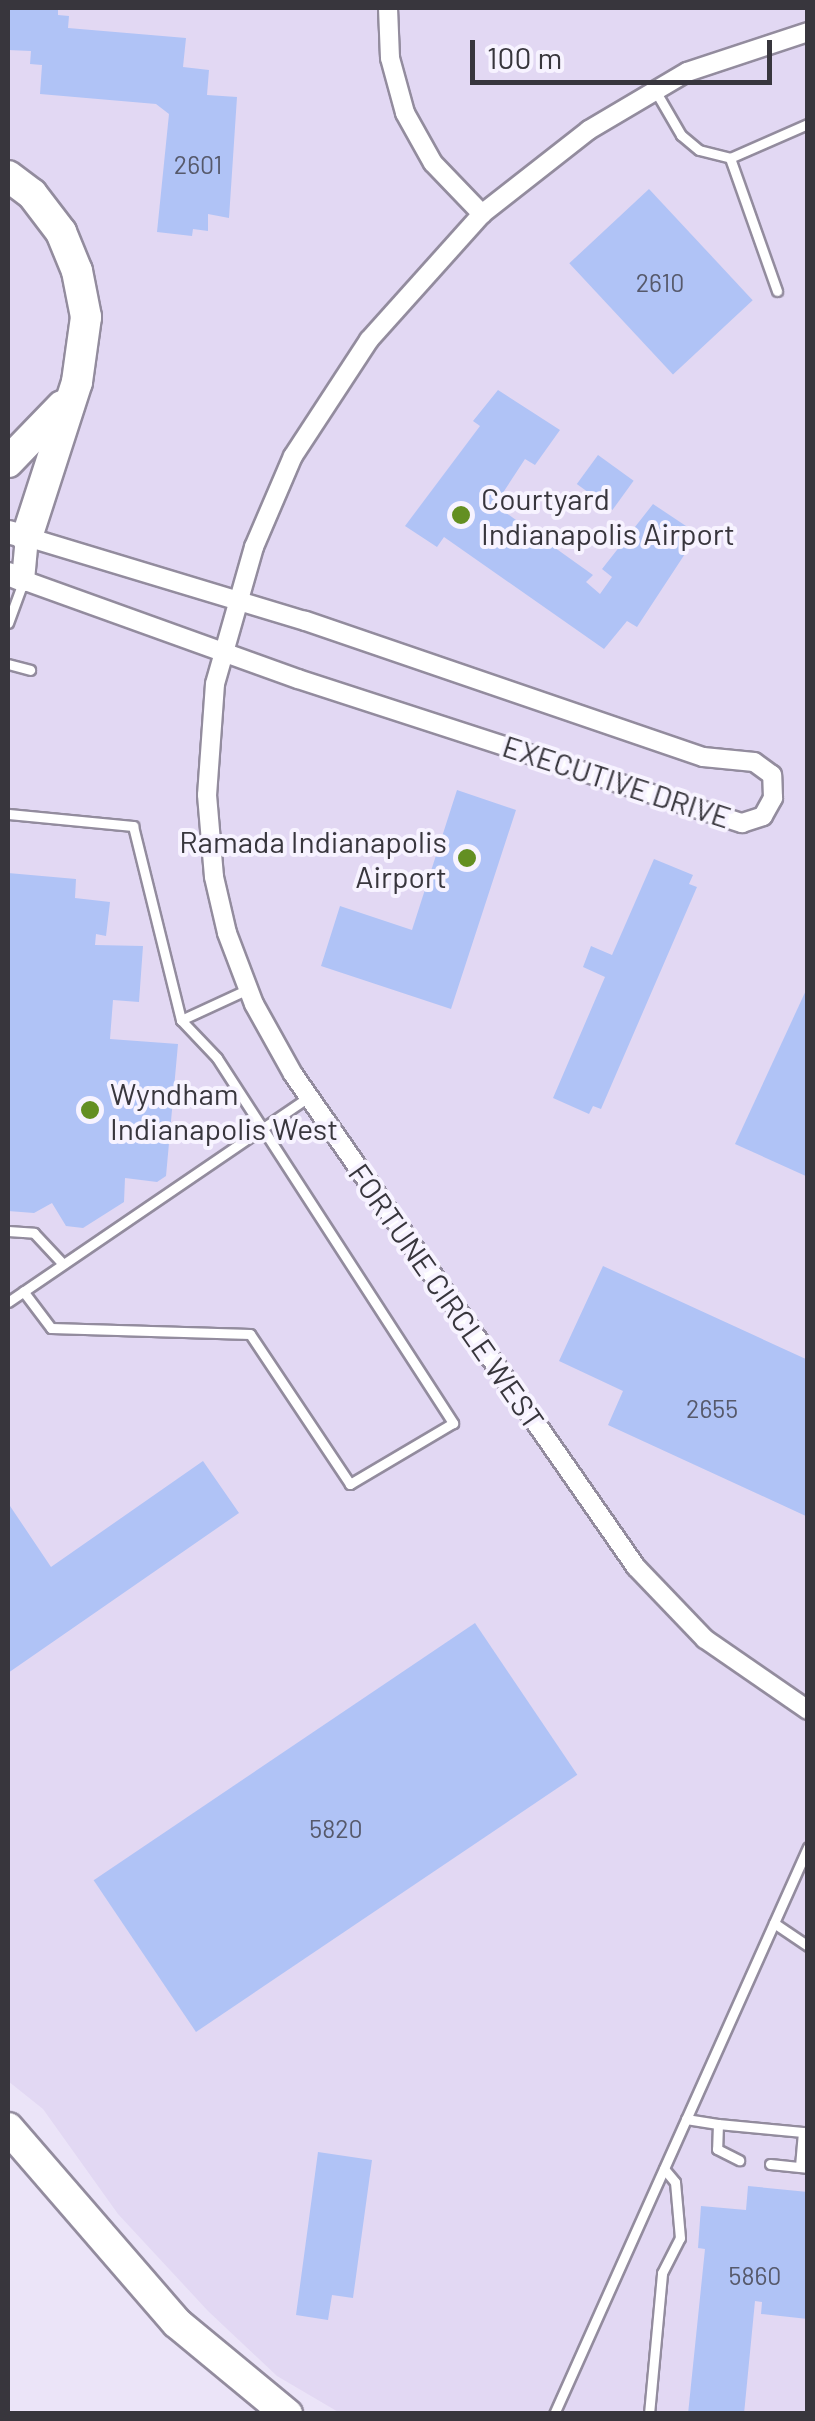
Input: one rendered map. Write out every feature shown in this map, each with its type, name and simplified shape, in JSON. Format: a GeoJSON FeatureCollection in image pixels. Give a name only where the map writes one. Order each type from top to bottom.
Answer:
{"type":"FeatureCollection","features":[{"type":"Feature","properties":{"kind":"highway"},"geometry":{"type":"LineString","coordinates":[[8,176],[49,214],[78,270],[86,317],[77,382],[17,535]]}},
{"type":"Feature","properties":{"kind":"highway"},"geometry":{"type":"LineString","coordinates":[[8,462],[48,427],[77,382]]}},
{"type":"Feature","properties":{"kind":"highway"},"geometry":{"type":"LineString","coordinates":[[8,2128],[177,2323],[287,2414]]}},
{"type":"Feature","properties":{"kind":"street"},"geometry":{"type":"LineString","coordinates":[[388,8],[390,58],[405,113],[432,163],[482,214]]}},
{"type":"Feature","properties":{"kind":"street","name":"FORTUNE CIRCLE WEST"},"geometry":{"type":"LineString","coordinates":[[808,32],[719,58],[654,90],[590,130],[482,214],[395,308],[329,396],[280,484],[236,600],[221,652],[208,774],[211,859],[248,989],[309,1096],[636,1567],[705,1639],[808,1710]]}},
{"type":"Feature","properties":{"kind":"street"},"geometry":{"type":"LineString","coordinates":[[16,577],[17,535]]}},
{"type":"Feature","properties":{"kind":"street","name":"EXECUTIVE DRIVE"},"geometry":{"type":"LineString","coordinates":[[16,577],[221,652],[742,823],[763,816],[773,798],[772,775],[754,762],[702,757],[236,600],[17,535]]}},
{"type":"Feature","properties":{"kind":"lane"},"geometry":{"type":"LineString","coordinates":[[654,90],[681,134],[699,150],[730,158],[808,124]]}},
{"type":"Feature","properties":{"kind":"lane"},"geometry":{"type":"LineString","coordinates":[[730,158],[777,291]]}},
{"type":"Feature","properties":{"kind":"lane"},"geometry":{"type":"LineString","coordinates":[[8,623],[16,577]]}},
{"type":"Feature","properties":{"kind":"lane"},"geometry":{"type":"LineString","coordinates":[[8,664],[30,670]]}},
{"type":"Feature","properties":{"kind":"lane"},"geometry":{"type":"LineString","coordinates":[[8,814],[133,826],[181,1020],[217,1058],[260,1130],[453,1422],[350,1484],[250,1334],[51,1328],[24,1291]]}},
{"type":"Feature","properties":{"kind":"lane"},"geometry":{"type":"LineString","coordinates":[[181,1020],[248,989]]}},
{"type":"Feature","properties":{"kind":"lane"},"geometry":{"type":"LineString","coordinates":[[8,1302],[309,1096]]}},
{"type":"Feature","properties":{"kind":"lane"},"geometry":{"type":"LineString","coordinates":[[8,1231],[34,1232],[63,1264]]}},
{"type":"Feature","properties":{"kind":"lane"},"geometry":{"type":"LineString","coordinates":[[554,2414],[808,1847]]}},
{"type":"Feature","properties":{"kind":"lane"},"geometry":{"type":"LineString","coordinates":[[774,1922],[808,1946]]}},
{"type":"Feature","properties":{"kind":"lane"},"geometry":{"type":"LineString","coordinates":[[686,2119],[803,2132],[804,2168],[770,2164]]}},
{"type":"Feature","properties":{"kind":"lane"},"geometry":{"type":"LineString","coordinates":[[718,2124],[717,2149],[739,2160]]}},
{"type":"Feature","properties":{"kind":"lane"},"geometry":{"type":"LineString","coordinates":[[649,2414],[662,2273],[680,2238],[674,2182],[664,2169]]}},
{"type":"Feature","properties":{"kind":"shaded area"},"geometry":{"type":"Polygon","coordinates":[[[8,8],[807,8],[807,2413],[340,2413],[277,2376],[208,2311],[118,2214],[43,2109],[8,2081],[8,8]]]}},
{"type":"Feature","properties":{"kind":"building"},"geometry":{"type":"Polygon","coordinates":[[[8,8],[58,8],[58,15],[69,16],[68,28],[186,38],[183,67],[209,70],[207,95],[237,97],[229,218],[208,214],[208,231],[193,229],[192,236],[157,232],[169,114],[156,104],[40,94],[42,65],[30,64],[31,51],[8,50],[8,8]]]}},
{"type":"Feature","properties":{"kind":"building"},"geometry":{"type":"Polygon","coordinates":[[[649,189],[753,300],[673,375],[569,263],[649,189]]]}},
{"type":"Feature","properties":{"kind":"building","name":"Courtyard Indianapolis Airport"},"geometry":{"type":"Polygon","coordinates":[[[498,390],[560,430],[535,465],[525,459],[495,505],[593,575],[586,582],[600,594],[612,577],[602,569],[653,504],[698,534],[637,627],[627,621],[604,649],[444,537],[437,547],[405,526],[480,426],[473,421],[498,390]]]}},
{"type":"Feature","properties":{"kind":"building"},"geometry":{"type":"Polygon","coordinates":[[[598,455],[634,481],[612,510],[577,484],[598,455]]]}},
{"type":"Feature","properties":{"kind":"building","name":"Ramada Indianapolis Airport"},"geometry":{"type":"Polygon","coordinates":[[[457,790],[516,810],[451,1009],[321,966],[340,906],[412,930],[457,790]]]}},
{"type":"Feature","properties":{"kind":"building"},"geometry":{"type":"Polygon","coordinates":[[[654,859],[693,875],[689,884],[697,887],[601,1109],[593,1106],[589,1114],[553,1098],[605,977],[583,967],[591,946],[612,955],[654,859]]]}},
{"type":"Feature","properties":{"kind":"building","name":"Wyndham Indianapolis West"},"geometry":{"type":"Polygon","coordinates":[[[8,873],[76,879],[75,898],[110,902],[106,936],[96,934],[95,945],[143,946],[139,1002],[113,1000],[110,1039],[178,1044],[166,1176],[157,1182],[125,1178],[124,1202],[83,1228],[66,1226],[52,1203],[34,1213],[8,1211],[8,873]]]}},
{"type":"Feature","properties":{"kind":"building"},"geometry":{"type":"Polygon","coordinates":[[[808,986],[808,1177],[735,1144],[808,986]]]}},
{"type":"Feature","properties":{"kind":"building"},"geometry":{"type":"Polygon","coordinates":[[[603,1266],[808,1360],[808,1517],[608,1425],[623,1391],[559,1361],[603,1266]]]}},
{"type":"Feature","properties":{"kind":"building"},"geometry":{"type":"Polygon","coordinates":[[[203,1461],[239,1513],[8,1673],[8,1503],[51,1567],[203,1461]]]}},
{"type":"Feature","properties":{"kind":"building"},"geometry":{"type":"Polygon","coordinates":[[[475,1623],[577,1775],[196,2032],[94,1880],[475,1623]]]}},
{"type":"Feature","properties":{"kind":"building"},"geometry":{"type":"Polygon","coordinates":[[[318,2152],[372,2160],[353,2298],[332,2295],[328,2320],[296,2315],[318,2152]]]}},
{"type":"Feature","properties":{"kind":"building"},"geometry":{"type":"Polygon","coordinates":[[[748,2186],[808,2192],[808,2319],[761,2314],[762,2302],[755,2301],[744,2414],[688,2414],[705,2249],[698,2248],[701,2206],[746,2210],[748,2186]]]}},
{"type":"Feature","properties":{"kind":"place","name":"Courtyard Indianapolis Airport"},"geometry":{"type":"Point","coordinates":[461,515]}},
{"type":"Feature","properties":{"kind":"place","name":"Ramada Indianapolis Airport"},"geometry":{"type":"Point","coordinates":[467,858]}},
{"type":"Feature","properties":{"kind":"place","name":"Wyndham Indianapolis West"},"geometry":{"type":"Point","coordinates":[90,1110]}}]}
